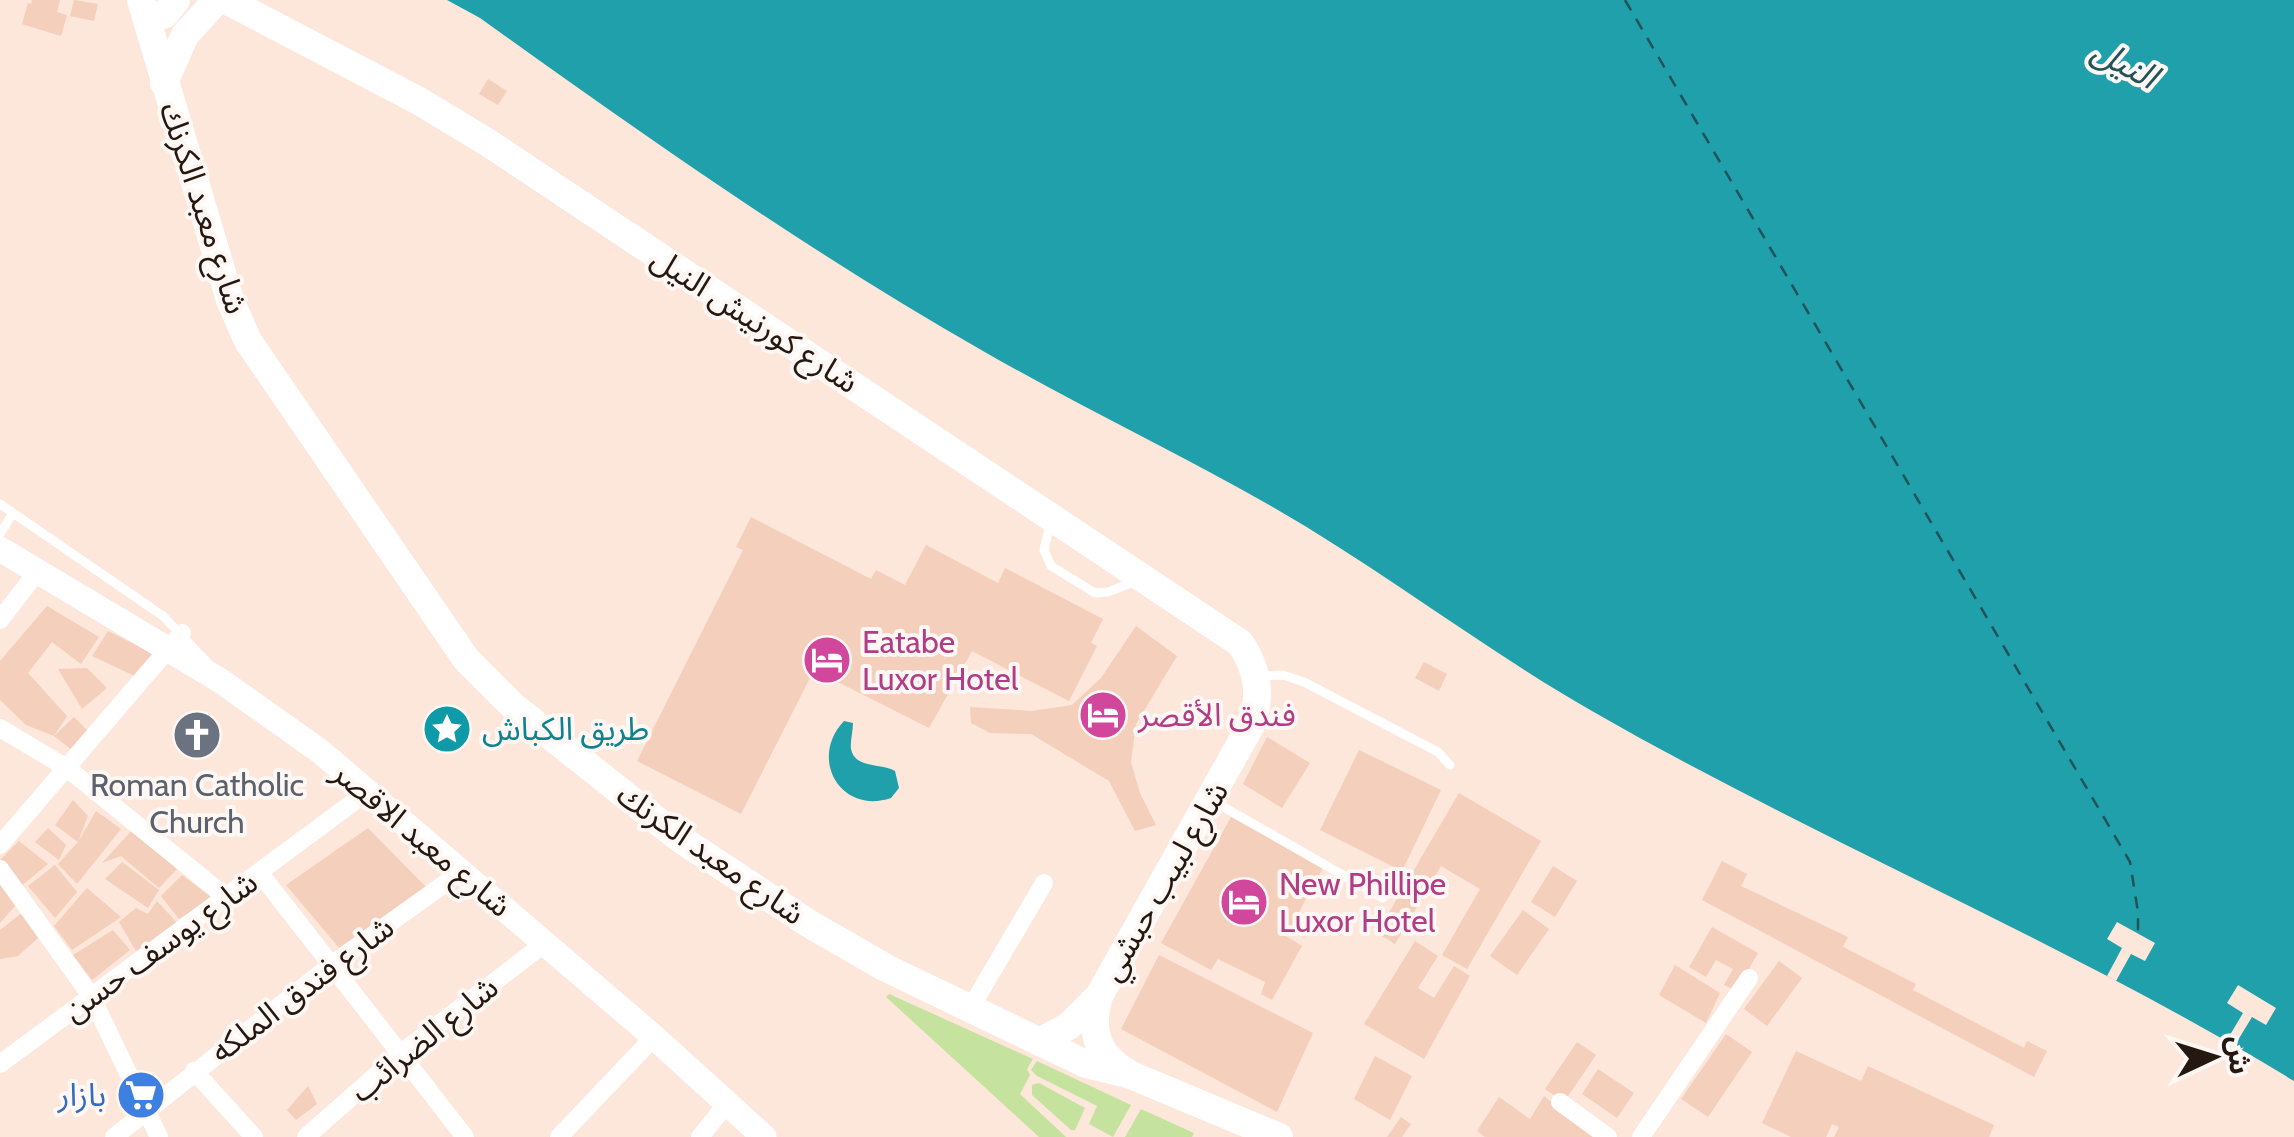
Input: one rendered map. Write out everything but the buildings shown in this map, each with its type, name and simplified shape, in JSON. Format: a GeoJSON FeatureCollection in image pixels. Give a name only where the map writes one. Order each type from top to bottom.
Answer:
{"type":"FeatureCollection","features":[{"type":"Feature","properties":{"kind":"main road"},"geometry":{"type":"LineString","coordinates":[[144,10],[165,14],[176,0]]}},
{"type":"Feature","properties":{"kind":"main road"},"geometry":{"type":"LineString","coordinates":[[164,83],[184,35],[217,0]]}},
{"type":"Feature","properties":{"kind":"main road","name":"شارع كورنيش النيل"},"geometry":{"type":"LineString","coordinates":[[226,0],[419,101],[487,142],[1230,635],[1247,654],[1256,676]]}},
{"type":"Feature","properties":{"kind":"main road","name":"شارع معبد الكرنك"},"geometry":{"type":"LineString","coordinates":[[144,10],[230,300],[248,341],[466,660],[513,706],[690,846],[848,948],[1086,1064],[1131,1075],[1279,1137]]}},
{"type":"Feature","properties":{"kind":"main road","name":"شارع معبد الاقصر"},"geometry":{"type":"LineString","coordinates":[[0,549],[175,642],[221,682],[296,734],[654,1036],[764,1137]]}},
{"type":"Feature","properties":{"kind":"main road","name":"شارع لبيب حبشي"},"geometry":{"type":"LineString","coordinates":[[1131,1075],[1108,1060],[1096,1039],[1094,1014],[1098,996],[1251,724],[1258,701],[1256,676]]}},
{"type":"Feature","properties":{"kind":"main road"},"geometry":{"type":"LineString","coordinates":[[1038,1042],[1069,1026],[1098,996]]}},
{"type":"Feature","properties":{"kind":"street"},"geometry":{"type":"LineString","coordinates":[[0,620],[37,572]]}},
{"type":"Feature","properties":{"kind":"street"},"geometry":{"type":"LineString","coordinates":[[0,845],[175,642]]}},
{"type":"Feature","properties":{"kind":"street"},"geometry":{"type":"LineString","coordinates":[[0,728],[67,768],[226,897]]}},
{"type":"Feature","properties":{"kind":"street","name":"شارع يوسف حسن"},"geometry":{"type":"LineString","coordinates":[[0,1064],[367,792]]}},
{"type":"Feature","properties":{"kind":"street"},"geometry":{"type":"LineString","coordinates":[[0,869],[91,996],[159,1137]]}},
{"type":"Feature","properties":{"kind":"street"},"geometry":{"type":"LineString","coordinates":[[259,872],[465,1137]]}},
{"type":"Feature","properties":{"kind":"street","name":"شارع فندق الملكه"},"geometry":{"type":"LineString","coordinates":[[114,1137],[332,965],[461,872]]}},
{"type":"Feature","properties":{"kind":"street"},"geometry":{"type":"LineString","coordinates":[[970,1010],[1044,883]]}},
{"type":"Feature","properties":{"kind":"street","name":"شارع الضرائب"},"geometry":{"type":"LineString","coordinates":[[306,1137],[400,1054],[544,943]]}},
{"type":"Feature","properties":{"kind":"street"},"geometry":{"type":"LineString","coordinates":[[1642,1137],[1749,978]]}},
{"type":"Feature","properties":{"kind":"street"},"geometry":{"type":"LineString","coordinates":[[559,1137],[654,1036]]}},
{"type":"Feature","properties":{"kind":"street"},"geometry":{"type":"LineString","coordinates":[[194,1071],[254,1137]]}},
{"type":"Feature","properties":{"kind":"street"},"geometry":{"type":"LineString","coordinates":[[700,1137],[728,1102]]}},
{"type":"Feature","properties":{"kind":"street"},"geometry":{"type":"LineString","coordinates":[[1560,1102],[1608,1137]]}},
{"type":"Feature","properties":{"kind":"lane"},"geometry":{"type":"LineString","coordinates":[[0,504],[163,616],[175,642]]}},
{"type":"Feature","properties":{"kind":"lane"},"geometry":{"type":"LineString","coordinates":[[0,534],[13,513]]}},
{"type":"Feature","properties":{"kind":"lane"},"geometry":{"type":"LineString","coordinates":[[1052,517],[1044,550],[1051,566],[1095,593],[1143,578]]}},
{"type":"Feature","properties":{"kind":"lane"},"geometry":{"type":"LineString","coordinates":[[1256,676],[1283,674],[1304,682],[1438,752],[1450,765]]}},
{"type":"Feature","properties":{"kind":"lane"},"geometry":{"type":"LineString","coordinates":[[1210,799],[1383,898]]}},
{"type":"Feature","properties":{"kind":"green space"},"geometry":{"type":"Polygon","coordinates":[[[889,994],[1033,1059],[1020,1094],[1066,1137],[1039,1137],[886,997],[889,994]]]}},
{"type":"Feature","properties":{"kind":"green space"},"geometry":{"type":"Polygon","coordinates":[[[1037,1061],[1131,1105],[1113,1137],[1089,1124],[1097,1106],[1031,1070],[1037,1061]]]}},
{"type":"Feature","properties":{"kind":"green space"},"geometry":{"type":"Polygon","coordinates":[[[1039,1083],[1085,1108],[1075,1130],[1032,1095],[1032,1085],[1039,1083]]]}},
{"type":"Feature","properties":{"kind":"green space"},"geometry":{"type":"Polygon","coordinates":[[[1141,1109],[1194,1133],[1192,1137],[1125,1137],[1141,1109]]]}},
{"type":"Feature","properties":{"kind":"water","name":"النيل"},"geometry":{"type":"Polygon","coordinates":[[[447,0],[2294,0],[2294,1081],[2121,984],[1767,805],[1592,711],[1271,506],[918,313],[790,233],[480,18],[447,0]]]}},
{"type":"Feature","properties":{"kind":"water"},"geometry":{"type":"Polygon","coordinates":[[[844,721],[853,723],[851,749],[858,760],[895,771],[899,788],[891,798],[857,798],[835,780],[829,751],[844,721]]]}},
{"type":"Feature","properties":{"kind":"pier"},"geometry":{"type":"Polygon","coordinates":[[[2117,922],[2155,943],[2145,961],[2131,954],[2116,981],[2107,976],[2122,948],[2107,939],[2117,922]]]}},
{"type":"Feature","properties":{"kind":"pier"},"geometry":{"type":"Polygon","coordinates":[[[2238,985],[2276,1008],[2266,1025],[2252,1017],[2235,1045],[2227,1040],[2243,1013],[2227,1003],[2238,985]]]}},
{"type":"Feature","properties":{"kind":"ferry route"},"geometry":{"type":"LineString","coordinates":[[1625,0],[2130,862],[2138,934]]}},
{"type":"Feature","properties":{"kind":"place","name":"Eatabe Luxor Hotel"},"geometry":{"type":"Point","coordinates":[827,660]}},
{"type":"Feature","properties":{"kind":"place","name":"فندق الأقصر"},"geometry":{"type":"Point","coordinates":[1103,715]}},
{"type":"Feature","properties":{"kind":"place","name":"طريق الكباش"},"geometry":{"type":"Point","coordinates":[447,729]}},
{"type":"Feature","properties":{"kind":"place","name":"Roman Catholic Church"},"geometry":{"type":"Point","coordinates":[197,735]}},
{"type":"Feature","properties":{"kind":"place","name":"New Phillipe Luxor Hotel"},"geometry":{"type":"Point","coordinates":[1244,902]}},
{"type":"Feature","properties":{"kind":"place","name":"بازار"},"geometry":{"type":"Point","coordinates":[141,1095]}}]}
